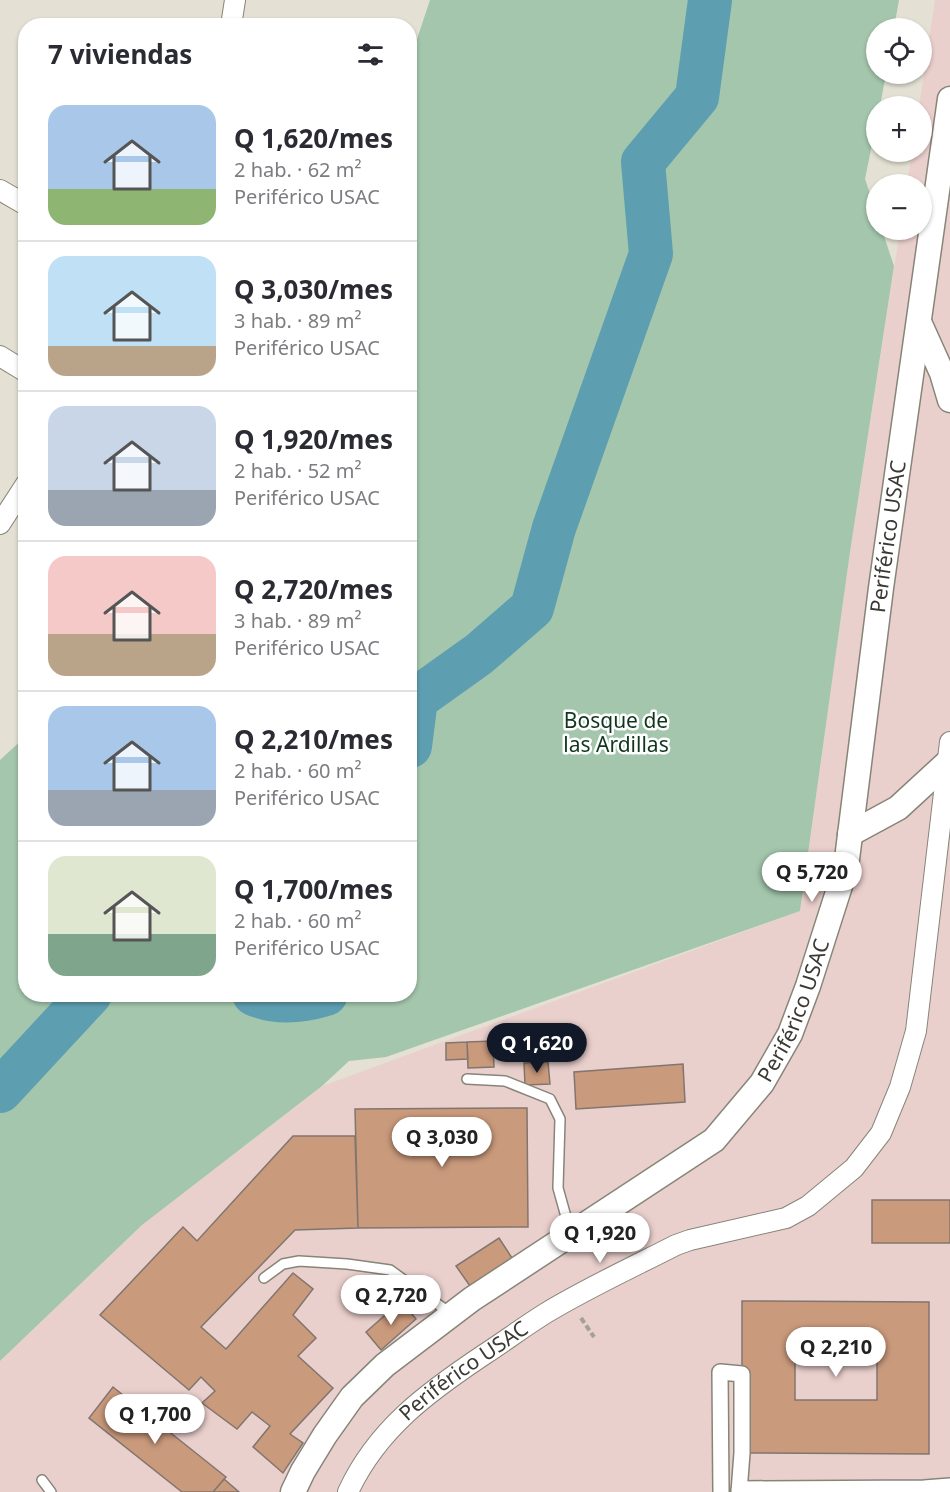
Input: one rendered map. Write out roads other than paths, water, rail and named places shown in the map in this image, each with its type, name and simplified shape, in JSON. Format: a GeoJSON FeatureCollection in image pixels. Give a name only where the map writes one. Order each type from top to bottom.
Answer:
{"type":"FeatureCollection","features":[{"type":"Feature","properties":{"kind":"street"},"geometry":{"type":"LineString","coordinates":[[232,18],[235,0]]}},
{"type":"Feature","properties":{"kind":"street","name":"Periférico USAC"},"geometry":{"type":"LineString","coordinates":[[293,1492],[325,1435],[352,1397],[385,1365],[452,1315],[714,1140],[762,1083],[790,1034],[808,986],[846,867],[877,622],[950,99]]}},
{"type":"Feature","properties":{"kind":"street"},"geometry":{"type":"LineString","coordinates":[[0,190],[18,200]]}},
{"type":"Feature","properties":{"kind":"street"},"geometry":{"type":"LineString","coordinates":[[919,322],[942,373],[950,400]]}},
{"type":"Feature","properties":{"kind":"street"},"geometry":{"type":"LineString","coordinates":[[0,356],[18,367]]}},
{"type":"Feature","properties":{"kind":"street"},"geometry":{"type":"LineString","coordinates":[[0,524],[18,496]]}},
{"type":"Feature","properties":{"kind":"street"},"geometry":{"type":"LineString","coordinates":[[850,834],[898,808],[949,752]]}},
{"type":"Feature","properties":{"kind":"street","name":"Periférico USAC"},"geometry":{"type":"LineString","coordinates":[[348,1492],[358,1469],[395,1422],[448,1379],[547,1312],[676,1245],[786,1218],[808,1206],[833,1186],[860,1159],[881,1132],[900,1087],[916,1031],[949,752]]}},
{"type":"Feature","properties":{"kind":"street"},"geometry":{"type":"LineString","coordinates":[[720,1492],[720,1372],[742,1374],[742,1453],[739,1490],[950,1486]]}},
{"type":"Feature","properties":{"kind":"lane"},"geometry":{"type":"LineString","coordinates":[[467,1079],[505,1081],[550,1099],[560,1119],[558,1188],[571,1234]]}},
{"type":"Feature","properties":{"kind":"lane"},"geometry":{"type":"LineString","coordinates":[[264,1278],[283,1264],[299,1261],[390,1270],[452,1315]]}},
{"type":"Feature","properties":{"kind":"lane"},"geometry":{"type":"LineString","coordinates":[[42,1480],[51,1492]]}},
{"type":"Feature","properties":{"kind":"waterway"},"geometry":{"type":"LineString","coordinates":[[417,698],[479,654],[532,608],[554,528],[651,254],[643,162],[697,97],[710,0]]}},
{"type":"Feature","properties":{"kind":"waterway"},"geometry":{"type":"LineString","coordinates":[[0,1091],[83,1002]]}},
{"type":"Feature","properties":{"kind":"park label","name":"Bosque de las Ardillas"},"geometry":{"type":"Point","coordinates":[616,733]}}]}
